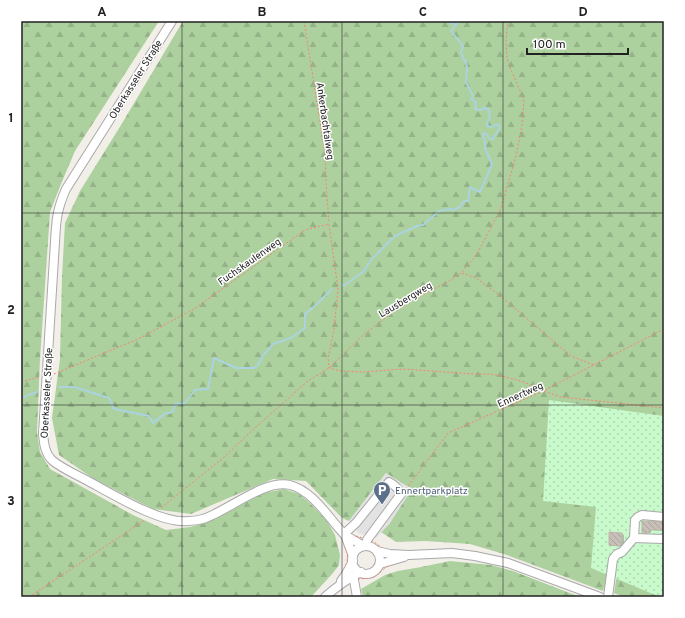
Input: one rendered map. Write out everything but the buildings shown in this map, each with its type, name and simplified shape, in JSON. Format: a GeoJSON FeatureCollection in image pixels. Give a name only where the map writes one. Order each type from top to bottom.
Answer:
{"type":"FeatureCollection","features":[{"type":"Feature","properties":{"kind":"street","name":"Oberkasseler Straße"},"geometry":{"type":"LineString","coordinates":[[172,21],[66,189],[60,202],[55,235],[43,434],[46,453],[53,461],[61,466],[129,502],[154,514],[172,520],[187,522],[203,519],[222,511],[265,488],[277,485],[289,485],[299,488],[310,496],[345,534],[365,546]]}},
{"type":"Feature","properties":{"kind":"street"},"geometry":{"type":"LineString","coordinates":[[345,534],[356,523],[389,482],[394,484],[399,489],[401,494],[367,540],[365,546]]}},
{"type":"Feature","properties":{"kind":"street"},"geometry":{"type":"LineString","coordinates":[[608,597],[613,558],[622,552],[634,538],[635,520],[642,515],[664,517],[664,512]]}},
{"type":"Feature","properties":{"kind":"street","name":"Oberkasseler Straße"},"geometry":{"type":"LineString","coordinates":[[345,534],[353,559]]}},
{"type":"Feature","properties":{"kind":"street"},"geometry":{"type":"LineString","coordinates":[[634,538],[664,539]]}},
{"type":"Feature","properties":{"kind":"street"},"geometry":{"type":"LineString","coordinates":[[325,597],[337,586],[346,574],[358,549],[365,546],[370,546],[377,551],[390,555],[452,553],[508,563],[600,597]]}},
{"type":"Feature","properties":{"kind":"street"},"geometry":{"type":"LineString","coordinates":[[377,551],[380,564]]}},
{"type":"Feature","properties":{"kind":"street"},"geometry":{"type":"LineString","coordinates":[[353,559],[356,569],[361,572],[369,573],[374,571],[390,555]]}},
{"type":"Feature","properties":{"kind":"street"},"geometry":{"type":"LineString","coordinates":[[337,586],[361,572]]}},
{"type":"Feature","properties":{"kind":"street"},"geometry":{"type":"LineString","coordinates":[[351,578],[356,597]]}},
{"type":"Feature","properties":{"kind":"path","name":"Ankerbachtalweg"},"geometry":{"type":"LineString","coordinates":[[304,21],[325,153],[329,224]]}},
{"type":"Feature","properties":{"kind":"path","name":"Lausbergweg"},"geometry":{"type":"LineString","coordinates":[[29,597],[154,514],[223,458],[308,381],[330,368],[362,336],[379,322],[415,299],[450,281],[461,273],[477,254],[501,208],[516,156],[522,125],[524,99],[507,58],[506,40],[508,21]]}},
{"type":"Feature","properties":{"kind":"path","name":"Fuchskaulenweg"},"geometry":{"type":"LineString","coordinates":[[21,382],[58,373],[138,339],[194,309],[305,230],[329,224]]}},
{"type":"Feature","properties":{"kind":"path"},"geometry":{"type":"LineString","coordinates":[[329,224],[338,289],[334,330],[328,359],[330,368],[340,372],[403,369],[489,374],[524,382],[543,391],[561,397],[664,408]]}},
{"type":"Feature","properties":{"kind":"path"},"geometry":{"type":"LineString","coordinates":[[461,273],[476,278],[498,294],[571,356],[595,365]]}},
{"type":"Feature","properties":{"kind":"path","name":"Ennertweg"},"geometry":{"type":"LineString","coordinates":[[401,494],[448,433],[543,391],[664,330]]}},
{"type":"Feature","properties":{"kind":"path"},"geometry":{"type":"LineString","coordinates":[[351,578],[368,579],[374,577],[386,566],[390,565],[390,555]]}},
{"type":"Feature","properties":{"kind":"green space"},"geometry":{"type":"Polygon","coordinates":[[[21,21],[159,21],[75,151],[50,212],[40,359],[37,432],[40,452],[50,469],[133,515],[166,530],[190,527],[205,523],[264,493],[284,489],[299,494],[327,521],[335,535],[340,555],[339,565],[311,597],[21,597],[21,21]]]}},
{"type":"Feature","properties":{"kind":"green space"},"geometry":{"type":"Polygon","coordinates":[[[183,21],[664,21],[664,428],[598,489],[608,575],[603,591],[507,555],[470,544],[425,541],[396,542],[381,532],[390,523],[386,473],[349,521],[342,518],[306,481],[273,479],[191,514],[153,509],[94,479],[59,455],[52,418],[60,359],[65,223],[80,191],[183,21]]]}},
{"type":"Feature","properties":{"kind":"green space"},"geometry":{"type":"Polygon","coordinates":[[[549,400],[664,416],[664,597],[660,597],[591,568],[596,507],[543,501],[549,400]]]}},
{"type":"Feature","properties":{"kind":"green space"},"geometry":{"type":"Polygon","coordinates":[[[664,560],[664,597],[624,597],[614,593],[618,568],[664,560]]]}},
{"type":"Feature","properties":{"kind":"green space"},"geometry":{"type":"Polygon","coordinates":[[[450,561],[491,565],[513,571],[580,597],[363,597],[361,589],[385,575],[450,561]]]}},
{"type":"Feature","properties":{"kind":"shaded area","name":"Ennertparkplatz"},"geometry":{"type":"Polygon","coordinates":[[[386,473],[412,489],[390,523],[376,538],[359,533],[349,521],[386,473]]]}},
{"type":"Feature","properties":{"kind":"waterway"},"geometry":{"type":"LineString","coordinates":[[449,21],[450,23],[454,24],[455,21]]}},
{"type":"Feature","properties":{"kind":"waterway"},"geometry":{"type":"LineString","coordinates":[[342,285],[345,285],[364,271],[371,260],[395,236],[417,226],[423,225],[439,211],[449,209],[454,210],[460,207],[464,201],[468,201],[470,187],[480,192],[492,164],[485,148],[483,133],[490,139],[493,139],[500,127],[497,124],[492,127],[487,126],[490,116],[489,110],[485,108],[480,110],[475,109],[476,102],[471,99],[473,96],[466,82],[466,61],[464,60],[461,52],[463,46],[451,31],[459,21]]}},
{"type":"Feature","properties":{"kind":"waterway"},"geometry":{"type":"LineString","coordinates":[[59,387],[74,387],[109,398],[114,409],[149,416],[153,423],[166,413],[173,411],[175,404],[185,403],[195,390],[208,389],[214,358],[236,368],[254,368],[258,365],[262,357],[273,344],[291,338],[305,328],[305,314],[332,289]]}},
{"type":"Feature","properties":{"kind":"waterway"},"geometry":{"type":"LineString","coordinates":[[21,399],[37,392]]}},
{"type":"Feature","properties":{"kind":"place","name":"Ennertparkplatz"},"geometry":{"type":"Point","coordinates":[382,505]}}]}
